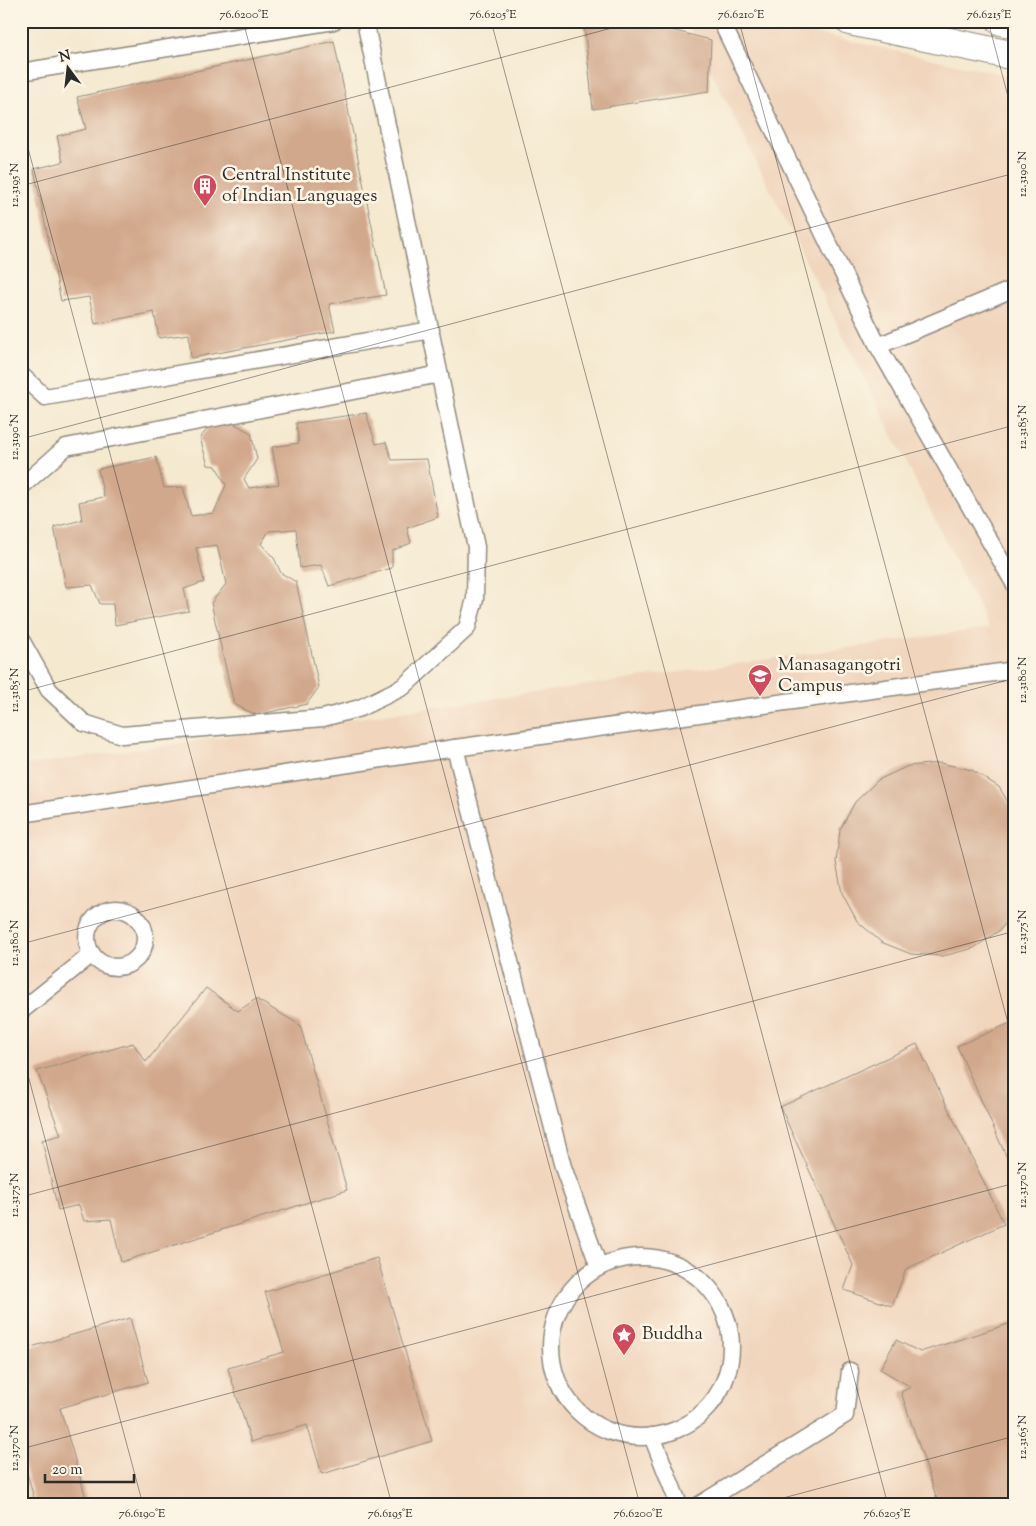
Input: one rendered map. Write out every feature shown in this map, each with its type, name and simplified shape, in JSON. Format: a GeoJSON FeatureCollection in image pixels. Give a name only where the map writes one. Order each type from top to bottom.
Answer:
{"type":"FeatureCollection","features":[{"type":"Feature","properties":{"kind":"main road"},"geometry":{"type":"LineString","coordinates":[[850,21],[1015,56]]}},
{"type":"Feature","properties":{"kind":"main road"},"geometry":{"type":"LineString","coordinates":[[1001,21],[1015,24]]}},
{"type":"Feature","properties":{"kind":"lane"},"geometry":{"type":"LineString","coordinates":[[21,72],[275,26],[334,21]]}},
{"type":"Feature","properties":{"kind":"lane"},"geometry":{"type":"LineString","coordinates":[[21,640],[49,690],[84,723],[122,735],[323,718],[360,708],[402,687],[467,628],[475,599],[476,547],[366,21]]}},
{"type":"Feature","properties":{"kind":"lane"},"geometry":{"type":"LineString","coordinates":[[721,21],[878,346],[1015,585]]}},
{"type":"Feature","properties":{"kind":"lane"},"geometry":{"type":"LineString","coordinates":[[878,346],[1015,288]]}},
{"type":"Feature","properties":{"kind":"lane"},"geometry":{"type":"LineString","coordinates":[[21,375],[45,397],[431,330]]}},
{"type":"Feature","properties":{"kind":"lane"},"geometry":{"type":"LineString","coordinates":[[21,486],[66,447],[440,374]]}},
{"type":"Feature","properties":{"kind":"lane"},"geometry":{"type":"LineString","coordinates":[[21,814],[456,748],[1015,670]]}},
{"type":"Feature","properties":{"kind":"lane"},"geometry":{"type":"LineString","coordinates":[[456,748],[563,1167],[599,1267]]}},
{"type":"Feature","properties":{"kind":"lane"},"geometry":{"type":"LineString","coordinates":[[21,1011],[92,954]]}},
{"type":"Feature","properties":{"kind":"lane"},"geometry":{"type":"LineString","coordinates":[[655,1257],[683,1266],[706,1283],[723,1306],[731,1333],[731,1362],[721,1389],[704,1412],[680,1428],[652,1436],[628,1436],[603,1429],[582,1415],[566,1396],[555,1374],[551,1349],[554,1324],[563,1301],[579,1282],[599,1267],[626,1258],[655,1257]]}},
{"type":"Feature","properties":{"kind":"lane"},"geometry":{"type":"LineString","coordinates":[[699,1505],[844,1415],[850,1371]]}},
{"type":"Feature","properties":{"kind":"lane"},"geometry":{"type":"LineString","coordinates":[[652,1436],[679,1505]]}},
{"type":"Feature","properties":{"kind":"shaded area","name":"Manasagangotri Campus"},"geometry":{"type":"Polygon","coordinates":[[[686,21],[759,21],[1015,77],[1015,1505],[21,1505],[21,766],[989,628],[686,21]]]}},
{"type":"Feature","properties":{"kind":"building"},"geometry":{"type":"Polygon","coordinates":[[[602,21],[635,21],[711,40],[709,91],[593,109],[584,24],[602,21]]]}},
{"type":"Feature","properties":{"kind":"building","name":"Central Institute of Indian Languages"},"geometry":{"type":"Polygon","coordinates":[[[334,41],[386,295],[329,304],[335,331],[191,358],[189,334],[159,338],[154,312],[95,324],[89,297],[61,301],[34,169],[63,162],[57,136],[86,129],[77,97],[334,41]]]}},
{"type":"Feature","properties":{"kind":"building"},"geometry":{"type":"Polygon","coordinates":[[[366,413],[376,444],[386,442],[392,460],[427,459],[438,517],[407,528],[411,543],[392,551],[392,568],[329,586],[321,565],[300,568],[296,529],[269,531],[261,544],[274,558],[281,573],[296,582],[319,687],[307,704],[256,715],[234,704],[211,603],[226,584],[217,545],[196,548],[204,582],[184,589],[189,611],[115,625],[113,604],[100,604],[92,585],[66,587],[54,527],[82,520],[79,502],[104,497],[98,469],[156,457],[164,488],[183,487],[191,516],[214,513],[226,485],[216,466],[208,465],[200,438],[209,427],[233,423],[251,433],[257,459],[244,479],[249,488],[279,484],[272,447],[299,443],[296,423],[366,413]]]}},
{"type":"Feature","properties":{"kind":"building"},"geometry":{"type":"Polygon","coordinates":[[[940,763],[972,770],[999,787],[1009,804],[1015,801],[1015,912],[1000,930],[974,948],[943,956],[911,954],[881,942],[857,921],[842,893],[836,862],[840,830],[855,802],[878,780],[908,766],[940,763]]]}},
{"type":"Feature","properties":{"kind":"building"},"geometry":{"type":"Polygon","coordinates":[[[206,988],[238,1011],[256,999],[300,1025],[347,1190],[121,1262],[111,1219],[84,1221],[79,1205],[58,1210],[42,1140],[61,1135],[37,1071],[133,1043],[146,1062],[206,988]]]}},
{"type":"Feature","properties":{"kind":"building"},"geometry":{"type":"Polygon","coordinates":[[[1015,1021],[1015,1176],[957,1046],[1015,1021]]]}},
{"type":"Feature","properties":{"kind":"building"},"geometry":{"type":"Polygon","coordinates":[[[917,1044],[1004,1224],[906,1269],[892,1306],[844,1290],[853,1265],[780,1107],[917,1044]]]}},
{"type":"Feature","properties":{"kind":"building"},"geometry":{"type":"Polygon","coordinates":[[[377,1258],[432,1441],[322,1474],[307,1425],[251,1442],[228,1368],[284,1352],[265,1292],[377,1258]]]}},
{"type":"Feature","properties":{"kind":"building"},"geometry":{"type":"Polygon","coordinates":[[[130,1318],[148,1382],[60,1408],[88,1505],[36,1505],[21,1452],[21,1350],[130,1318]]]}},
{"type":"Feature","properties":{"kind":"building"},"geometry":{"type":"Polygon","coordinates":[[[1015,1322],[1015,1505],[939,1505],[901,1392],[911,1387],[880,1369],[896,1340],[920,1352],[1015,1322]]]}},
{"type":"Feature","properties":{"kind":"place","name":"Central Institute of Indian Languages"},"geometry":{"type":"Point","coordinates":[205,207]}},
{"type":"Feature","properties":{"kind":"place","name":"Manasagangotri Campus"},"geometry":{"type":"Point","coordinates":[760,697]}},
{"type":"Feature","properties":{"kind":"place","name":"Buddha"},"geometry":{"type":"Point","coordinates":[624,1356]}}]}
